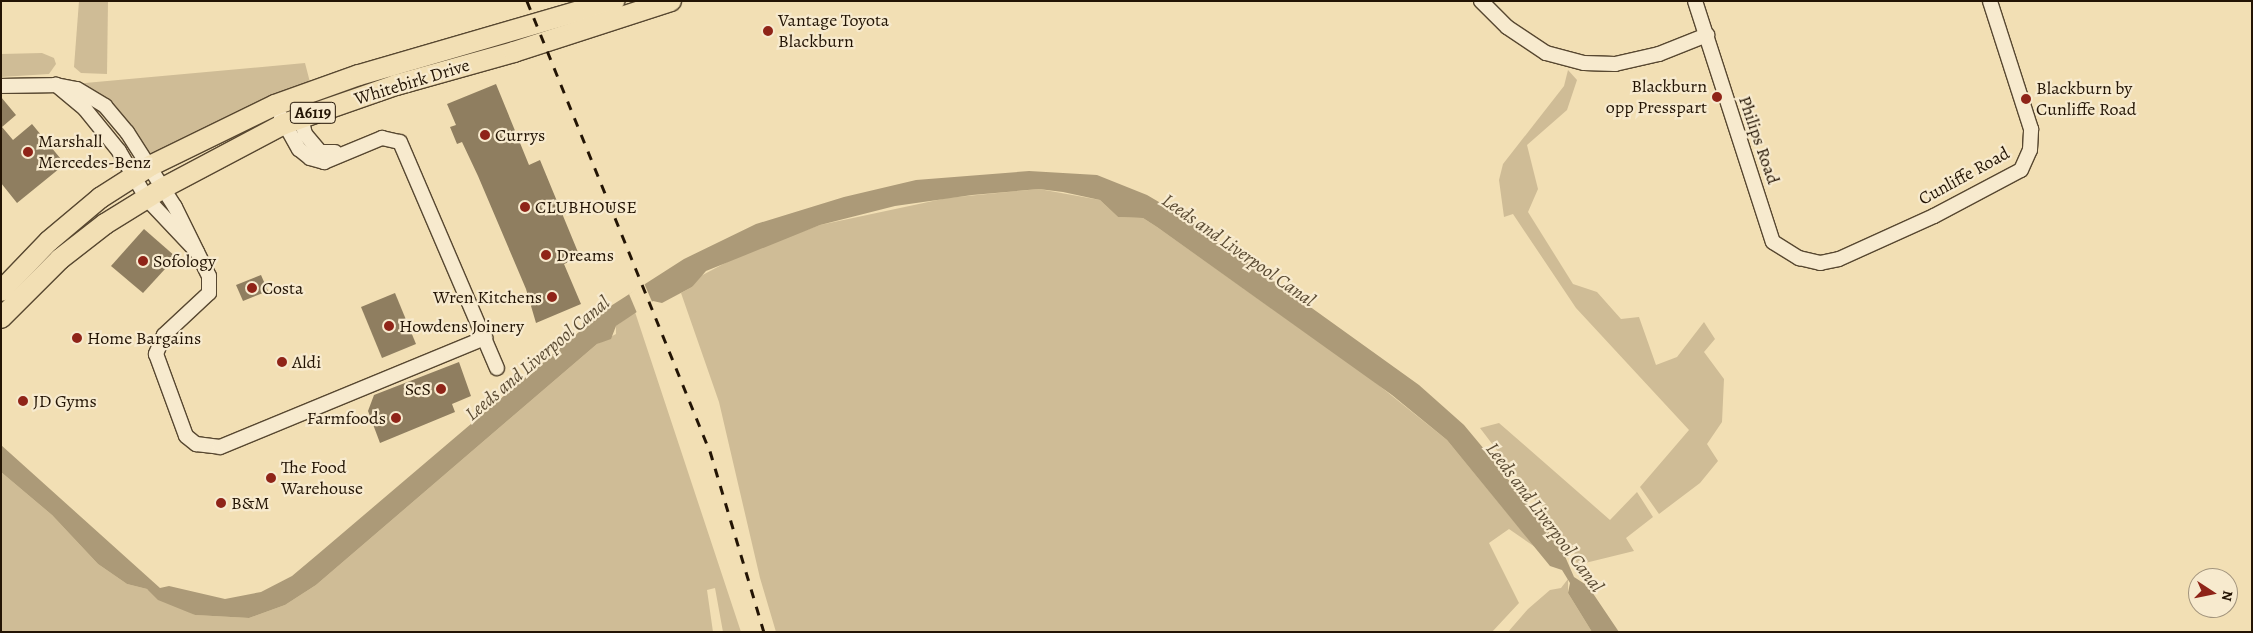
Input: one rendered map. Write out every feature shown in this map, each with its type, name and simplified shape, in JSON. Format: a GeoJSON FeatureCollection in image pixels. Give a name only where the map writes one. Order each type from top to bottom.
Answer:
{"type":"FeatureCollection","features":[{"type":"Feature","properties":{"kind":"highway","name":"Whitebirk Drive"},"geometry":{"type":"LineString","coordinates":[[1,291],[49,241],[142,170],[275,105],[295,97],[614,1]]}},
{"type":"Feature","properties":{"kind":"highway","name":"Whitebirk Drive"},"geometry":{"type":"LineString","coordinates":[[1,318],[60,259],[104,224],[163,188],[292,121],[671,1]]}},
{"type":"Feature","properties":{"kind":"street"},"geometry":{"type":"LineString","coordinates":[[1481,1],[1507,27],[1546,53],[1584,63],[1616,64],[1659,54],[1707,36]]}},
{"type":"Feature","properties":{"kind":"street","name":"Philips Road"},"geometry":{"type":"LineString","coordinates":[[1695,1],[1773,242],[1799,258],[1820,264]]}},
{"type":"Feature","properties":{"kind":"street","name":"Cunliffe Road"},"geometry":{"type":"LineString","coordinates":[[1820,264],[1838,259],[1925,220],[2021,170],[2030,150],[2031,129],[1990,1]]}},
{"type":"Feature","properties":{"kind":"street"},"geometry":{"type":"LineString","coordinates":[[1,86],[56,85],[85,109],[142,170],[163,188],[197,252],[211,289],[164,335],[156,354],[186,436],[209,449],[485,338]]}},
{"type":"Feature","properties":{"kind":"street"},"geometry":{"type":"LineString","coordinates":[[292,121],[295,97]]}},
{"type":"Feature","properties":{"kind":"street"},"geometry":{"type":"LineString","coordinates":[[275,105],[305,134],[320,152],[346,152],[382,138],[400,142],[406,149],[497,368]]}},
{"type":"Feature","properties":{"kind":"street"},"geometry":{"type":"LineString","coordinates":[[142,170],[147,199],[197,252]]}},
{"type":"Feature","properties":{"kind":"shaded area"},"geometry":{"type":"Polygon","coordinates":[[[79,1],[108,1],[107,74],[81,73],[74,67],[79,1]]]}},
{"type":"Feature","properties":{"kind":"shaded area"},"geometry":{"type":"Polygon","coordinates":[[[42,53],[54,58],[56,64],[49,74],[1,77],[1,54],[42,53]]]}},
{"type":"Feature","properties":{"kind":"shaded area"},"geometry":{"type":"Polygon","coordinates":[[[305,63],[312,90],[150,166],[105,106],[63,85],[305,63]]]}},
{"type":"Feature","properties":{"kind":"shaded area"},"geometry":{"type":"Polygon","coordinates":[[[1568,70],[1577,80],[1567,110],[1527,145],[1538,189],[1528,212],[1573,284],[1597,292],[1621,319],[1639,317],[1656,365],[1677,357],[1704,322],[1715,339],[1704,352],[1724,379],[1722,422],[1707,444],[1718,461],[1700,483],[1659,514],[1640,487],[1689,430],[1576,308],[1513,214],[1504,217],[1499,180],[1503,164],[1564,86],[1568,70]]]}},
{"type":"Feature","properties":{"kind":"shaded area"},"geometry":{"type":"Polygon","coordinates":[[[1029,171],[1097,175],[1147,195],[1188,219],[1419,385],[1464,425],[1484,449],[1539,518],[1564,554],[1574,577],[1588,586],[1619,632],[1592,632],[1568,593],[1570,583],[1562,570],[1550,566],[1447,440],[1392,395],[1143,218],[1118,217],[1100,200],[1039,189],[972,195],[895,206],[820,225],[706,271],[692,287],[662,303],[653,301],[616,326],[611,339],[597,344],[316,585],[285,605],[249,618],[195,615],[158,600],[147,589],[127,584],[98,564],[52,515],[1,472],[1,445],[160,588],[169,586],[225,599],[261,592],[292,576],[606,309],[684,259],[756,224],[844,197],[916,180],[1029,171]]]}},
{"type":"Feature","properties":{"kind":"shaded area"},"geometry":{"type":"Polygon","coordinates":[[[1039,189],[1100,200],[1118,217],[1143,218],[1371,379],[1447,440],[1535,547],[1509,529],[1489,543],[1519,603],[1492,632],[776,632],[760,578],[719,402],[681,293],[692,287],[697,278],[742,254],[820,225],[947,198],[1039,189]]]}},
{"type":"Feature","properties":{"kind":"shaded area"},"geometry":{"type":"Polygon","coordinates":[[[635,312],[741,632],[723,632],[715,588],[707,590],[713,632],[1,632],[1,472],[52,515],[98,564],[127,584],[147,589],[195,615],[249,618],[285,605],[316,585],[597,344],[616,334],[616,326],[635,312]]]}},
{"type":"Feature","properties":{"kind":"shaded area"},"geometry":{"type":"Polygon","coordinates":[[[1499,423],[1610,520],[1637,492],[1653,517],[1626,538],[1634,551],[1577,565],[1574,551],[1480,428],[1499,423]]]}},
{"type":"Feature","properties":{"kind":"shaded area"},"geometry":{"type":"Polygon","coordinates":[[[1568,579],[1568,593],[1592,632],[1508,632],[1528,609],[1550,590],[1561,588],[1568,579]]]}},
{"type":"Feature","properties":{"kind":"pier"},"geometry":{"type":"Polygon","coordinates":[[[644,283],[653,304],[637,313],[629,294],[644,283]]]}},
{"type":"Feature","properties":{"kind":"building"},"geometry":{"type":"Polygon","coordinates":[[[496,84],[529,165],[540,160],[580,257],[564,264],[581,304],[536,323],[526,289],[478,176],[462,142],[457,144],[450,127],[456,125],[447,104],[496,84]]]}},
{"type":"Feature","properties":{"kind":"building","name":"Marshall Mercedes-Benz"},"geometry":{"type":"Polygon","coordinates":[[[1,97],[16,115],[2,127],[13,140],[32,124],[65,164],[17,203],[1,183],[1,97]]]}},
{"type":"Feature","properties":{"kind":"building","name":"Sofology"},"geometry":{"type":"Polygon","coordinates":[[[144,229],[176,257],[143,293],[111,266],[144,229]]]}},
{"type":"Feature","properties":{"kind":"building","name":"Costa"},"geometry":{"type":"Polygon","coordinates":[[[261,275],[268,291],[243,301],[236,285],[261,275]]]}},
{"type":"Feature","properties":{"kind":"building","name":"Howdens Joinery"},"geometry":{"type":"Polygon","coordinates":[[[395,293],[416,344],[382,358],[361,307],[395,293]]]}},
{"type":"Feature","properties":{"kind":"building"},"geometry":{"type":"Polygon","coordinates":[[[459,362],[471,396],[452,404],[455,412],[380,443],[368,411],[374,395],[459,362]]]}},
{"type":"Feature","properties":{"kind":"railway"},"geometry":{"type":"LineString","coordinates":[[527,1],[710,451],[764,632]]}},
{"type":"Feature","properties":{"kind":"place","name":"Vantage Toyota Blackburn"},"geometry":{"type":"Point","coordinates":[768,31]}},
{"type":"Feature","properties":{"kind":"place","name":"Blackburn opp Presspart"},"geometry":{"type":"Point","coordinates":[1717,97]}},
{"type":"Feature","properties":{"kind":"place","name":"Blackburn by Cunliffe Road"},"geometry":{"type":"Point","coordinates":[2026,99]}},
{"type":"Feature","properties":{"kind":"place","name":"Currys"},"geometry":{"type":"Point","coordinates":[485,135]}},
{"type":"Feature","properties":{"kind":"place","name":"Marshall Mercedes-Benz"},"geometry":{"type":"Point","coordinates":[28,152]}},
{"type":"Feature","properties":{"kind":"place","name":"CLUBHOUSE"},"geometry":{"type":"Point","coordinates":[525,207]}},
{"type":"Feature","properties":{"kind":"place","name":"Dreams"},"geometry":{"type":"Point","coordinates":[546,255]}},
{"type":"Feature","properties":{"kind":"place","name":"Sofology"},"geometry":{"type":"Point","coordinates":[143,261]}},
{"type":"Feature","properties":{"kind":"place","name":"Costa"},"geometry":{"type":"Point","coordinates":[252,288]}},
{"type":"Feature","properties":{"kind":"place","name":"Wren Kitchens"},"geometry":{"type":"Point","coordinates":[552,297]}},
{"type":"Feature","properties":{"kind":"place","name":"Howdens Joinery"},"geometry":{"type":"Point","coordinates":[389,326]}},
{"type":"Feature","properties":{"kind":"place","name":"Home Bargains"},"geometry":{"type":"Point","coordinates":[77,338]}},
{"type":"Feature","properties":{"kind":"place","name":"Aldi"},"geometry":{"type":"Point","coordinates":[282,362]}},
{"type":"Feature","properties":{"kind":"place","name":"ScS"},"geometry":{"type":"Point","coordinates":[441,389]}},
{"type":"Feature","properties":{"kind":"place","name":"JD Gyms"},"geometry":{"type":"Point","coordinates":[23,401]}},
{"type":"Feature","properties":{"kind":"place","name":"Farmfoods"},"geometry":{"type":"Point","coordinates":[396,418]}},
{"type":"Feature","properties":{"kind":"place","name":"The Food Warehouse"},"geometry":{"type":"Point","coordinates":[271,478]}},
{"type":"Feature","properties":{"kind":"place","name":"B&M"},"geometry":{"type":"Point","coordinates":[221,503]}},
{"type":"Feature","properties":{"kind":"water label","name":"Leeds and Liverpool Canal"},"geometry":{"type":"Point","coordinates":[1238,251]}},
{"type":"Feature","properties":{"kind":"water label","name":"Leeds and Liverpool Canal"},"geometry":{"type":"Point","coordinates":[538,359]}},
{"type":"Feature","properties":{"kind":"water label","name":"Leeds and Liverpool Canal"},"geometry":{"type":"Point","coordinates":[1544,518]}}]}
